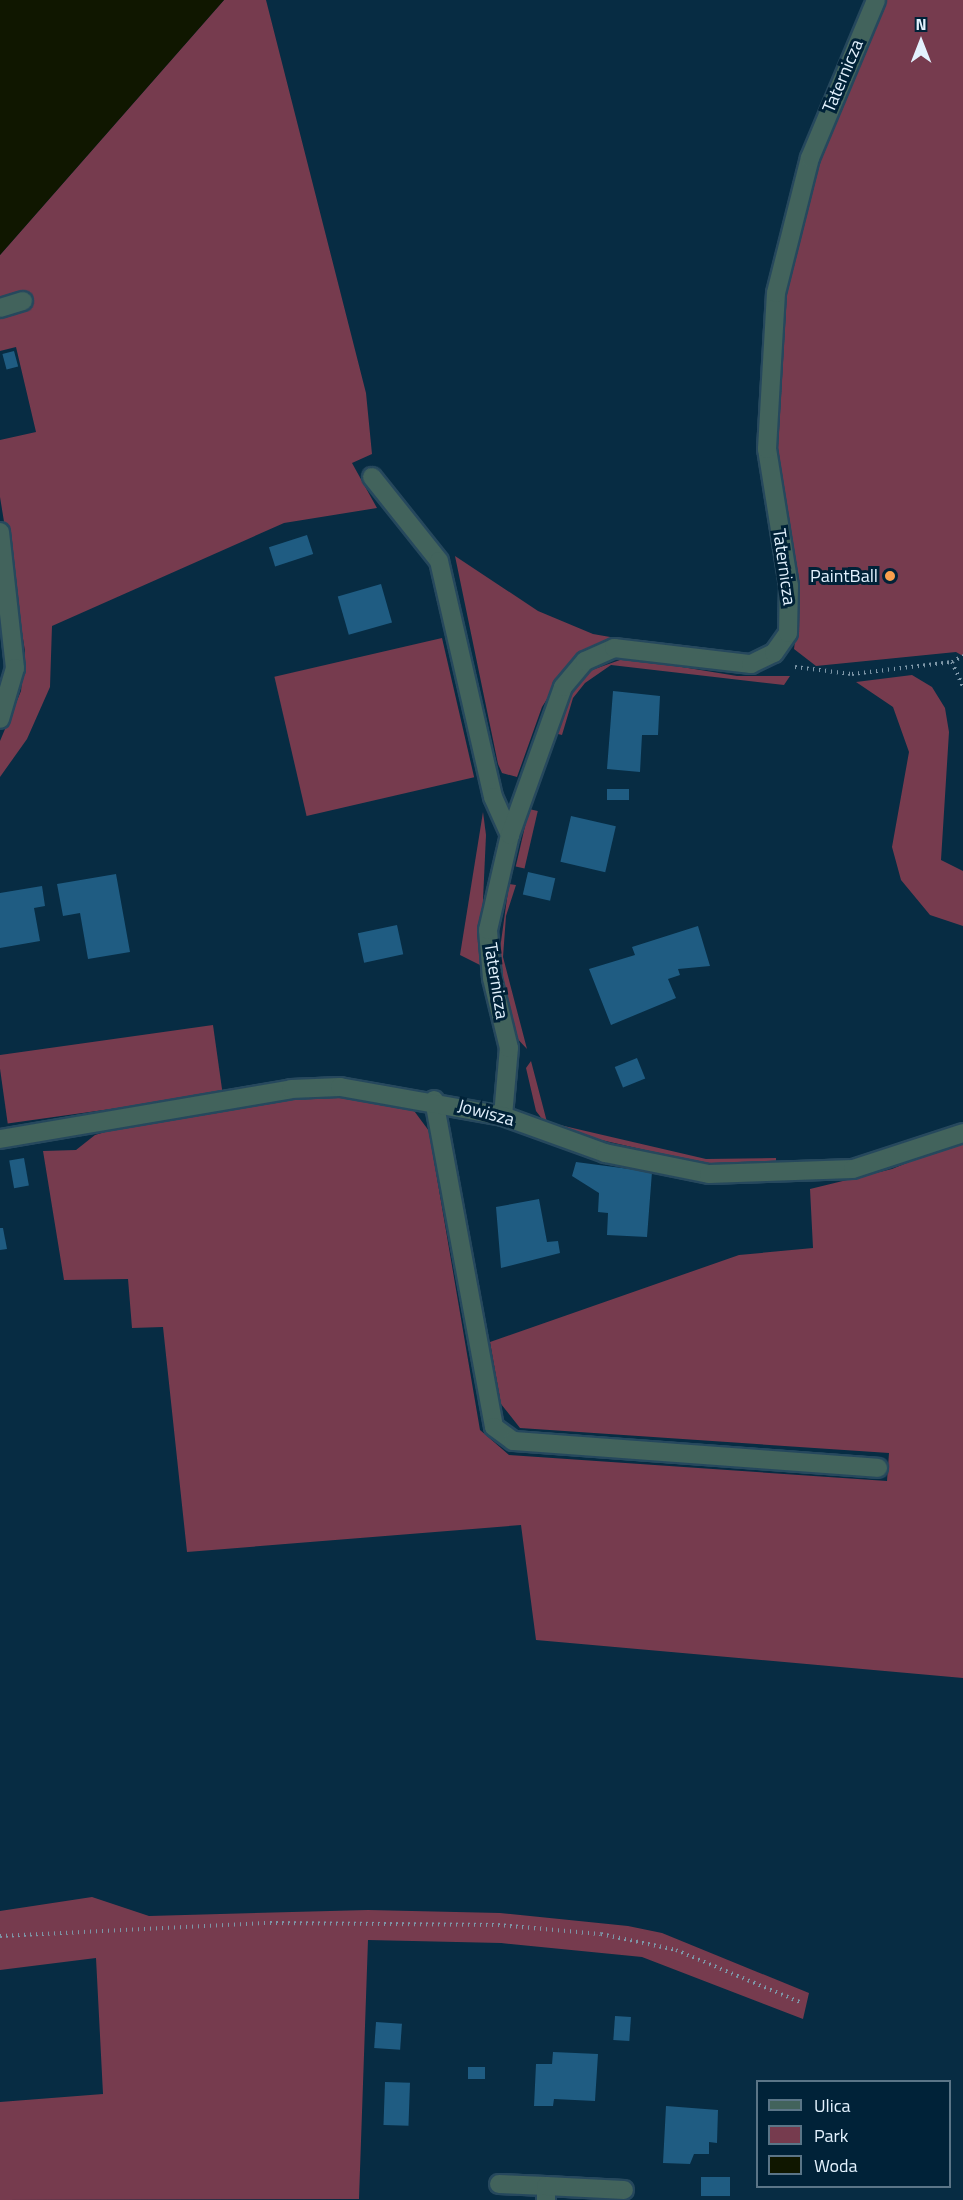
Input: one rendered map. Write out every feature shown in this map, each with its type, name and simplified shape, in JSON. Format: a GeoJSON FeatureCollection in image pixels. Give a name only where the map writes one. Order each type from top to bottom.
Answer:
{"type":"FeatureCollection","features":[{"type":"Feature","properties":{"kind":"street","name":"Taternicza"},"geometry":{"type":"LineString","coordinates":[[503,1116],[509,1048],[492,978],[488,930],[510,835],[552,710],[585,661],[627,647],[736,665],[764,661],[774,653],[791,622],[767,449],[777,293],[810,158],[876,0]]}},
{"type":"Feature","properties":{"kind":"street"},"geometry":{"type":"LineString","coordinates":[[0,308],[23,301]]}},
{"type":"Feature","properties":{"kind":"street"},"geometry":{"type":"LineString","coordinates":[[372,477],[439,561],[493,797],[510,835]]}},
{"type":"Feature","properties":{"kind":"street"},"geometry":{"type":"LineString","coordinates":[[0,532],[15,668],[0,719]]}},
{"type":"Feature","properties":{"kind":"street","name":"Jowisza"},"geometry":{"type":"LineString","coordinates":[[0,1139],[314,1087],[434,1101],[503,1116],[605,1153],[710,1174],[854,1169],[963,1132]]}},
{"type":"Feature","properties":{"kind":"street"},"geometry":{"type":"LineString","coordinates":[[434,1101],[494,1427],[513,1441],[878,1468]]}},
{"type":"Feature","properties":{"kind":"street"},"geometry":{"type":"LineString","coordinates":[[499,2184],[546,2193],[624,2190]]}},
{"type":"Feature","properties":{"kind":"path"},"geometry":{"type":"LineString","coordinates":[[774,653],[815,674],[952,662],[963,656]]}},
{"type":"Feature","properties":{"kind":"path"},"geometry":{"type":"LineString","coordinates":[[952,662],[963,687]]}},
{"type":"Feature","properties":{"kind":"path"},"geometry":{"type":"LineString","coordinates":[[0,1936],[280,1923],[498,1925],[601,1934],[676,1950],[800,2002]]}},
{"type":"Feature","properties":{"kind":"green space"},"geometry":{"type":"Polygon","coordinates":[[[224,0],[266,0],[366,393],[372,454],[352,463],[377,508],[284,523],[52,626],[50,687],[27,739],[0,777],[0,741],[21,691],[25,651],[0,497],[0,440],[36,432],[16,347],[0,351],[0,255],[224,0]]]}},
{"type":"Feature","properties":{"kind":"green space"},"geometry":{"type":"Polygon","coordinates":[[[884,0],[963,0],[963,656],[956,652],[816,666],[794,649],[797,626],[775,448],[784,295],[816,161],[884,0]]]}},
{"type":"Feature","properties":{"kind":"green space"},"geometry":{"type":"Polygon","coordinates":[[[455,556],[538,611],[593,634],[633,641],[600,643],[569,664],[542,707],[517,777],[502,773],[498,764],[455,556]]]}},
{"type":"Feature","properties":{"kind":"green space"},"geometry":{"type":"Polygon","coordinates":[[[442,638],[474,777],[307,816],[274,677],[442,638]]]}},
{"type":"Feature","properties":{"kind":"green space"},"geometry":{"type":"Polygon","coordinates":[[[620,660],[639,660],[737,676],[790,676],[784,685],[611,665],[585,683],[573,698],[562,735],[554,733],[568,696],[589,671],[620,660]]]}},
{"type":"Feature","properties":{"kind":"green space"},"geometry":{"type":"Polygon","coordinates":[[[912,675],[932,687],[945,708],[949,732],[941,860],[963,871],[963,926],[930,915],[901,880],[892,847],[909,752],[893,707],[856,682],[912,675]]]}},
{"type":"Feature","properties":{"kind":"green space"},"geometry":{"type":"Polygon","coordinates":[[[529,809],[538,811],[524,869],[516,866],[529,809]]]}},
{"type":"Feature","properties":{"kind":"green space"},"geometry":{"type":"Polygon","coordinates":[[[483,812],[486,835],[480,965],[460,955],[483,812]]]}},
{"type":"Feature","properties":{"kind":"green space"},"geometry":{"type":"Polygon","coordinates":[[[509,884],[516,885],[506,916],[503,957],[527,1049],[513,1034],[499,956],[509,884]]]}},
{"type":"Feature","properties":{"kind":"green space"},"geometry":{"type":"Polygon","coordinates":[[[213,1025],[223,1093],[8,1124],[0,1055],[213,1025]]]}},
{"type":"Feature","properties":{"kind":"green space"},"geometry":{"type":"Polygon","coordinates":[[[531,1061],[547,1122],[706,1159],[776,1158],[776,1168],[706,1164],[549,1128],[536,1111],[526,1068],[531,1061]]]}},
{"type":"Feature","properties":{"kind":"green space"},"geometry":{"type":"Polygon","coordinates":[[[359,1096],[409,1104],[429,1131],[480,1430],[509,1455],[887,1481],[889,1453],[520,1428],[501,1404],[490,1342],[739,1255],[813,1248],[810,1189],[892,1169],[963,1140],[963,1678],[536,1640],[521,1525],[187,1552],[163,1327],[132,1328],[128,1279],[64,1280],[43,1151],[76,1150],[95,1135],[139,1122],[295,1098],[359,1096]]]}},
{"type":"Feature","properties":{"kind":"green space"},"geometry":{"type":"Polygon","coordinates":[[[92,1897],[149,1916],[368,1910],[500,1913],[628,1926],[662,1933],[809,1993],[803,2019],[642,1957],[501,1943],[368,1940],[359,2199],[0,2200],[0,2102],[103,2094],[96,1958],[0,1970],[0,1911],[92,1897]]]}},
{"type":"Feature","properties":{"kind":"water"},"geometry":{"type":"Polygon","coordinates":[[[0,0],[224,0],[0,255],[0,0]]]}},
{"type":"Feature","properties":{"kind":"building"},"geometry":{"type":"Polygon","coordinates":[[[14,351],[18,366],[7,370],[2,354],[14,351]]]}},
{"type":"Feature","properties":{"kind":"building"},"geometry":{"type":"Polygon","coordinates":[[[307,535],[313,554],[275,566],[269,547],[307,535]]]}},
{"type":"Feature","properties":{"kind":"building"},"geometry":{"type":"Polygon","coordinates":[[[381,584],[392,622],[349,635],[338,596],[381,584]]]}},
{"type":"Feature","properties":{"kind":"building"},"geometry":{"type":"Polygon","coordinates":[[[613,691],[660,696],[658,735],[642,735],[640,772],[607,769],[613,691]]]}},
{"type":"Feature","properties":{"kind":"building"},"geometry":{"type":"Polygon","coordinates":[[[607,789],[629,789],[629,800],[607,800],[607,789]]]}},
{"type":"Feature","properties":{"kind":"building"},"geometry":{"type":"Polygon","coordinates":[[[571,816],[616,826],[605,872],[560,862],[571,816]]]}},
{"type":"Feature","properties":{"kind":"building"},"geometry":{"type":"Polygon","coordinates":[[[528,872],[555,878],[550,901],[523,894],[528,872]]]}},
{"type":"Feature","properties":{"kind":"building"},"geometry":{"type":"Polygon","coordinates":[[[116,874],[130,952],[88,959],[80,913],[63,916],[57,884],[116,874]]]}},
{"type":"Feature","properties":{"kind":"building"},"geometry":{"type":"Polygon","coordinates":[[[42,886],[45,906],[34,908],[40,941],[0,948],[0,893],[42,886]]]}},
{"type":"Feature","properties":{"kind":"building"},"geometry":{"type":"Polygon","coordinates":[[[397,925],[403,954],[364,963],[358,933],[397,925]]]}},
{"type":"Feature","properties":{"kind":"building"},"geometry":{"type":"Polygon","coordinates":[[[698,926],[710,966],[678,969],[680,975],[668,979],[676,998],[611,1025],[589,969],[635,955],[632,947],[698,926]]]}},
{"type":"Feature","properties":{"kind":"building"},"geometry":{"type":"Polygon","coordinates":[[[637,1058],[645,1078],[623,1087],[615,1067],[637,1058]]]}},
{"type":"Feature","properties":{"kind":"building"},"geometry":{"type":"Polygon","coordinates":[[[24,1158],[29,1186],[14,1188],[9,1161],[24,1158]]]}},
{"type":"Feature","properties":{"kind":"building"},"geometry":{"type":"Polygon","coordinates":[[[576,1162],[652,1172],[647,1237],[607,1235],[608,1213],[598,1212],[599,1193],[572,1176],[576,1162]]]}},
{"type":"Feature","properties":{"kind":"building"},"geometry":{"type":"Polygon","coordinates":[[[539,1199],[547,1242],[558,1241],[560,1253],[501,1268],[496,1207],[539,1199]]]}},
{"type":"Feature","properties":{"kind":"building"},"geometry":{"type":"Polygon","coordinates":[[[0,1228],[3,1228],[7,1249],[0,1250],[0,1228]]]}},
{"type":"Feature","properties":{"kind":"building"},"geometry":{"type":"Polygon","coordinates":[[[615,2016],[631,2017],[629,2041],[613,2040],[615,2016]]]}},
{"type":"Feature","properties":{"kind":"building"},"geometry":{"type":"Polygon","coordinates":[[[376,2022],[402,2024],[400,2050],[374,2048],[376,2022]]]}},
{"type":"Feature","properties":{"kind":"building"},"geometry":{"type":"Polygon","coordinates":[[[553,2052],[598,2054],[595,2101],[554,2099],[553,2106],[534,2106],[536,2064],[552,2064],[553,2052]]]}},
{"type":"Feature","properties":{"kind":"building"},"geometry":{"type":"Polygon","coordinates":[[[468,2067],[485,2067],[485,2079],[468,2079],[468,2067]]]}},
{"type":"Feature","properties":{"kind":"building"},"geometry":{"type":"Polygon","coordinates":[[[385,2082],[410,2083],[408,2126],[383,2125],[385,2082]]]}},
{"type":"Feature","properties":{"kind":"building"},"geometry":{"type":"Polygon","coordinates":[[[666,2106],[718,2110],[717,2143],[709,2142],[709,2154],[694,2154],[690,2164],[663,2163],[666,2106]]]}},
{"type":"Feature","properties":{"kind":"building"},"geometry":{"type":"Polygon","coordinates":[[[701,2177],[730,2177],[730,2196],[701,2196],[701,2177]]]}},
{"type":"Feature","properties":{"kind":"place","name":"PaintBall"},"geometry":{"type":"Point","coordinates":[890,576]}}]}
